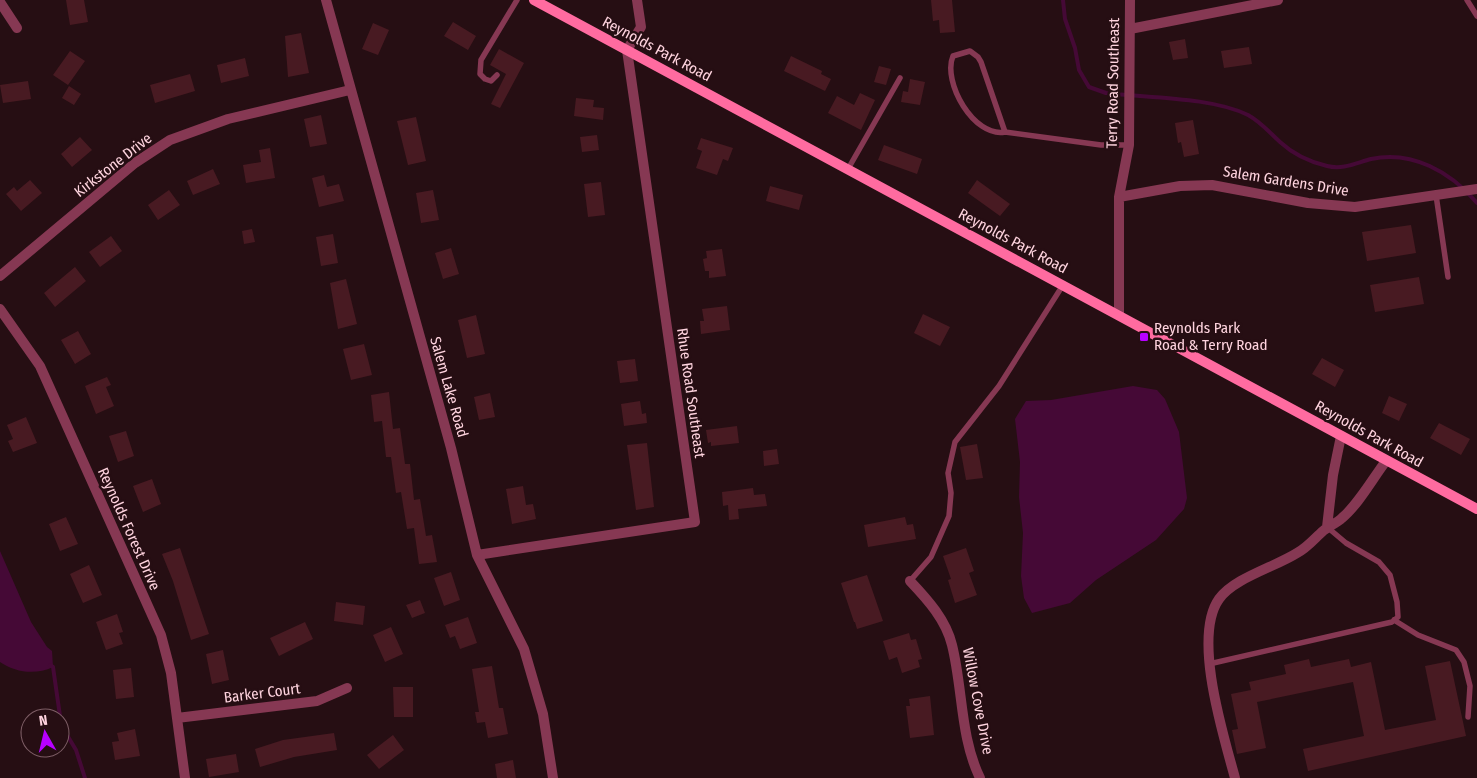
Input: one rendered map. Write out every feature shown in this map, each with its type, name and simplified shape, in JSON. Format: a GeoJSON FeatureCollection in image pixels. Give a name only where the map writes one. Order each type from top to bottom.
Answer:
{"type":"FeatureCollection","features":[{"type":"Feature","properties":{"kind":"main road","name":"Reynolds Park Road"},"geometry":{"type":"LineString","coordinates":[[534,0],[1477,510]]}},
{"type":"Feature","properties":{"kind":"street","name":"Salem Lake Road"},"geometry":{"type":"LineString","coordinates":[[326,0],[451,448],[477,556],[524,649],[543,714],[553,778]]}},
{"type":"Feature","properties":{"kind":"street"},"geometry":{"type":"LineString","coordinates":[[627,50],[641,27],[637,0]]}},
{"type":"Feature","properties":{"kind":"street","name":"Terry Road Southeast"},"geometry":{"type":"LineString","coordinates":[[1119,315],[1119,197],[1129,145],[1130,0]]}},
{"type":"Feature","properties":{"kind":"street"},"geometry":{"type":"LineString","coordinates":[[1130,29],[1278,0]]}},
{"type":"Feature","properties":{"kind":"street"},"geometry":{"type":"LineString","coordinates":[[0,2],[17,28]]}},
{"type":"Feature","properties":{"kind":"street","name":"Rhue Road Southeast"},"geometry":{"type":"LineString","coordinates":[[477,556],[695,522],[627,50]]}},
{"type":"Feature","properties":{"kind":"street","name":"Kirkstone Drive"},"geometry":{"type":"LineString","coordinates":[[0,276],[135,163],[170,140],[228,119],[350,90]]}},
{"type":"Feature","properties":{"kind":"street","name":"Salem Gardens Drive"},"geometry":{"type":"LineString","coordinates":[[1119,197],[1180,186],[1212,185],[1308,203],[1355,207],[1477,189]]}},
{"type":"Feature","properties":{"kind":"street","name":"Reynolds Forest Drive"},"geometry":{"type":"LineString","coordinates":[[0,309],[40,366],[160,635],[171,673],[185,778]]}},
{"type":"Feature","properties":{"kind":"street"},"geometry":{"type":"LineString","coordinates":[[1327,527],[1333,475],[1341,436]]}},
{"type":"Feature","properties":{"kind":"street"},"geometry":{"type":"LineString","coordinates":[[1235,778],[1221,726],[1210,664],[1210,627],[1214,610],[1221,597],[1239,584],[1299,553],[1327,527],[1343,518],[1386,460]]}},
{"type":"Feature","properties":{"kind":"street","name":"Willow Cove Drive"},"geometry":{"type":"LineString","coordinates":[[910,581],[936,609],[952,644],[965,727],[973,760],[980,778]]}},
{"type":"Feature","properties":{"kind":"street","name":"Barker Court"},"geometry":{"type":"LineString","coordinates":[[177,718],[317,701],[347,688]]}},
{"type":"Feature","properties":{"kind":"lane"},"geometry":{"type":"LineString","coordinates":[[497,75],[492,80],[485,79],[480,74],[481,60],[517,0]]}},
{"type":"Feature","properties":{"kind":"lane"},"geometry":{"type":"LineString","coordinates":[[1467,0],[1477,16]]}},
{"type":"Feature","properties":{"kind":"lane"},"geometry":{"type":"LineString","coordinates":[[1005,132],[978,57],[970,51],[953,56],[950,65],[952,79],[965,110],[985,128],[996,134],[1005,132],[1101,145],[1129,145]]}},
{"type":"Feature","properties":{"kind":"lane"},"geometry":{"type":"LineString","coordinates":[[848,169],[900,78]]}},
{"type":"Feature","properties":{"kind":"lane"},"geometry":{"type":"LineString","coordinates":[[1436,195],[1448,277]]}},
{"type":"Feature","properties":{"kind":"lane"},"geometry":{"type":"LineString","coordinates":[[910,581],[931,557],[949,516],[951,493],[948,473],[955,442],[1000,386],[1063,285]]}},
{"type":"Feature","properties":{"kind":"lane"},"geometry":{"type":"LineString","coordinates":[[1210,664],[1394,620],[1398,617],[1397,602],[1390,575],[1379,562],[1346,542],[1327,527]]}},
{"type":"Feature","properties":{"kind":"lane"},"geometry":{"type":"LineString","coordinates":[[1394,620],[1418,635],[1456,650],[1464,662],[1470,686],[1468,717]]}},
{"type":"Feature","properties":{"kind":"shaded area"},"geometry":{"type":"Polygon","coordinates":[[[1133,386],[1157,390],[1165,399],[1179,432],[1187,498],[1184,509],[1156,540],[1096,580],[1070,603],[1032,613],[1024,598],[1021,576],[1023,533],[1019,497],[1020,462],[1015,419],[1026,401],[1051,400],[1133,386]]]}},
{"type":"Feature","properties":{"kind":"shaded area"},"geometry":{"type":"Polygon","coordinates":[[[0,551],[31,622],[47,647],[52,651],[53,667],[46,670],[33,672],[19,671],[0,662],[0,551]]]}},
{"type":"Feature","properties":{"kind":"building"},"geometry":{"type":"Polygon","coordinates":[[[66,0],[84,0],[88,22],[70,25],[66,0]]]}},
{"type":"Feature","properties":{"kind":"building"},"geometry":{"type":"Polygon","coordinates":[[[931,0],[952,0],[955,32],[940,33],[939,20],[933,21],[931,0]]]}},
{"type":"Feature","properties":{"kind":"building"},"geometry":{"type":"Polygon","coordinates":[[[453,22],[476,36],[468,50],[444,36],[453,22]]]}},
{"type":"Feature","properties":{"kind":"building"},"geometry":{"type":"Polygon","coordinates":[[[373,23],[389,30],[378,55],[362,49],[373,23]]]}},
{"type":"Feature","properties":{"kind":"building"},"geometry":{"type":"Polygon","coordinates":[[[301,33],[309,73],[288,77],[285,36],[301,33]]]}},
{"type":"Feature","properties":{"kind":"building"},"geometry":{"type":"Polygon","coordinates":[[[1185,39],[1188,58],[1173,60],[1169,42],[1185,39]]]}},
{"type":"Feature","properties":{"kind":"building"},"geometry":{"type":"Polygon","coordinates":[[[1249,47],[1252,64],[1224,68],[1221,51],[1249,47]]]}},
{"type":"Feature","properties":{"kind":"building"},"geometry":{"type":"Polygon","coordinates":[[[499,49],[524,63],[500,108],[491,104],[506,74],[490,65],[499,49]]]}},
{"type":"Feature","properties":{"kind":"building"},"geometry":{"type":"Polygon","coordinates":[[[70,51],[85,61],[68,85],[53,75],[70,51]]]}},
{"type":"Feature","properties":{"kind":"building"},"geometry":{"type":"Polygon","coordinates":[[[791,56],[822,71],[821,74],[831,79],[825,91],[784,71],[791,56]]]}},
{"type":"Feature","properties":{"kind":"building"},"geometry":{"type":"Polygon","coordinates":[[[245,58],[249,76],[221,83],[217,65],[245,58]]]}},
{"type":"Feature","properties":{"kind":"building"},"geometry":{"type":"Polygon","coordinates":[[[879,66],[891,69],[886,85],[874,82],[879,66]]]}},
{"type":"Feature","properties":{"kind":"building"},"geometry":{"type":"Polygon","coordinates":[[[190,74],[195,91],[155,103],[150,85],[190,74]]]}},
{"type":"Feature","properties":{"kind":"building"},"geometry":{"type":"Polygon","coordinates":[[[910,79],[925,82],[920,105],[901,102],[903,91],[908,92],[910,79]]]}},
{"type":"Feature","properties":{"kind":"building"},"geometry":{"type":"Polygon","coordinates":[[[28,81],[31,99],[3,103],[0,85],[28,81]]]}},
{"type":"Feature","properties":{"kind":"building"},"geometry":{"type":"Polygon","coordinates":[[[69,86],[81,94],[74,105],[62,98],[69,86]]]}},
{"type":"Feature","properties":{"kind":"building"},"geometry":{"type":"Polygon","coordinates":[[[860,93],[875,100],[861,130],[828,113],[837,96],[854,105],[860,93]]]}},
{"type":"Feature","properties":{"kind":"building"},"geometry":{"type":"Polygon","coordinates":[[[576,98],[594,100],[593,107],[604,108],[603,120],[574,116],[576,98]]]}},
{"type":"Feature","properties":{"kind":"building"},"geometry":{"type":"Polygon","coordinates":[[[321,115],[327,144],[310,147],[304,119],[321,115]]]}},
{"type":"Feature","properties":{"kind":"building"},"geometry":{"type":"Polygon","coordinates":[[[416,117],[426,161],[408,165],[397,121],[416,117]]]}},
{"type":"Feature","properties":{"kind":"building"},"geometry":{"type":"Polygon","coordinates":[[[1193,120],[1199,154],[1184,157],[1181,142],[1178,143],[1175,123],[1193,120]]]}},
{"type":"Feature","properties":{"kind":"building"},"geometry":{"type":"Polygon","coordinates":[[[597,135],[599,150],[582,152],[580,137],[597,135]]]}},
{"type":"Feature","properties":{"kind":"building"},"geometry":{"type":"Polygon","coordinates":[[[80,137],[92,150],[72,167],[61,154],[80,137]]]}},
{"type":"Feature","properties":{"kind":"building"},"geometry":{"type":"Polygon","coordinates":[[[701,138],[733,148],[728,161],[723,159],[717,175],[696,168],[702,151],[697,149],[701,138]]]}},
{"type":"Feature","properties":{"kind":"building"},"geometry":{"type":"Polygon","coordinates":[[[884,145],[922,159],[917,174],[878,160],[884,145]]]}},
{"type":"Feature","properties":{"kind":"building"},"geometry":{"type":"Polygon","coordinates":[[[270,148],[275,178],[246,183],[243,165],[261,162],[259,150],[270,148]]]}},
{"type":"Feature","properties":{"kind":"building"},"geometry":{"type":"Polygon","coordinates":[[[213,169],[220,184],[193,195],[187,181],[213,169]]]}},
{"type":"Feature","properties":{"kind":"building"},"geometry":{"type":"Polygon","coordinates":[[[324,175],[327,187],[339,184],[344,201],[319,207],[312,178],[324,175]]]}},
{"type":"Feature","properties":{"kind":"building"},"geometry":{"type":"Polygon","coordinates":[[[30,180],[42,193],[21,211],[6,194],[14,187],[17,191],[30,180]]]}},
{"type":"Feature","properties":{"kind":"building"},"geometry":{"type":"Polygon","coordinates":[[[977,180],[1010,204],[1000,216],[968,193],[977,180]]]}},
{"type":"Feature","properties":{"kind":"building"},"geometry":{"type":"Polygon","coordinates":[[[601,182],[605,215],[588,217],[584,184],[601,182]]]}},
{"type":"Feature","properties":{"kind":"building"},"geometry":{"type":"Polygon","coordinates":[[[770,186],[803,195],[799,210],[766,201],[770,186]]]}},
{"type":"Feature","properties":{"kind":"building"},"geometry":{"type":"Polygon","coordinates":[[[169,190],[180,205],[158,220],[148,205],[169,190]]]}},
{"type":"Feature","properties":{"kind":"building"},"geometry":{"type":"Polygon","coordinates":[[[433,190],[439,220],[421,223],[416,193],[433,190]]]}},
{"type":"Feature","properties":{"kind":"building"},"geometry":{"type":"Polygon","coordinates":[[[1411,225],[1416,253],[1367,261],[1362,232],[1411,225]]]}},
{"type":"Feature","properties":{"kind":"building"},"geometry":{"type":"Polygon","coordinates":[[[252,229],[255,242],[244,244],[242,231],[252,229]]]}},
{"type":"Feature","properties":{"kind":"building"},"geometry":{"type":"Polygon","coordinates":[[[333,234],[338,263],[321,266],[316,237],[333,234]]]}},
{"type":"Feature","properties":{"kind":"building"},"geometry":{"type":"Polygon","coordinates":[[[111,236],[122,251],[100,267],[89,252],[111,236]]]}},
{"type":"Feature","properties":{"kind":"building"},"geometry":{"type":"Polygon","coordinates":[[[451,248],[459,274],[443,279],[435,253],[451,248]]]}},
{"type":"Feature","properties":{"kind":"building"},"geometry":{"type":"Polygon","coordinates":[[[722,249],[726,276],[709,278],[709,271],[705,271],[703,259],[707,258],[706,251],[722,249]]]}},
{"type":"Feature","properties":{"kind":"building"},"geometry":{"type":"Polygon","coordinates":[[[75,267],[86,281],[55,307],[44,293],[75,267]]]}},
{"type":"Feature","properties":{"kind":"building"},"geometry":{"type":"Polygon","coordinates":[[[1419,277],[1424,304],[1375,312],[1370,285],[1419,277]]]}},
{"type":"Feature","properties":{"kind":"building"},"geometry":{"type":"Polygon","coordinates":[[[346,279],[357,324],[338,329],[330,283],[346,279]]]}},
{"type":"Feature","properties":{"kind":"building"},"geometry":{"type":"Polygon","coordinates":[[[727,306],[730,330],[701,334],[700,321],[704,321],[702,309],[727,306]]]}},
{"type":"Feature","properties":{"kind":"building"},"geometry":{"type":"Polygon","coordinates":[[[923,314],[950,327],[940,346],[914,333],[923,314]]]}},
{"type":"Feature","properties":{"kind":"building"},"geometry":{"type":"Polygon","coordinates":[[[476,315],[485,354],[467,358],[458,320],[476,315]]]}},
{"type":"Feature","properties":{"kind":"building"},"geometry":{"type":"Polygon","coordinates":[[[78,331],[91,354],[75,364],[61,340],[78,331]]]}},
{"type":"Feature","properties":{"kind":"building"},"geometry":{"type":"Polygon","coordinates":[[[364,344],[372,375],[351,380],[343,349],[364,344]]]}},
{"type":"Feature","properties":{"kind":"building"},"geometry":{"type":"Polygon","coordinates":[[[1322,358],[1344,370],[1335,387],[1312,374],[1322,358]]]}},
{"type":"Feature","properties":{"kind":"building"},"geometry":{"type":"Polygon","coordinates":[[[635,359],[638,381],[620,383],[617,361],[635,359]]]}},
{"type":"Feature","properties":{"kind":"building"},"geometry":{"type":"Polygon","coordinates":[[[107,377],[111,385],[106,387],[114,406],[96,414],[85,386],[107,377]]]}},
{"type":"Feature","properties":{"kind":"building"},"geometry":{"type":"Polygon","coordinates":[[[389,392],[393,429],[400,428],[405,464],[410,464],[414,500],[420,499],[426,536],[432,535],[437,562],[419,564],[414,528],[407,529],[401,492],[396,493],[391,457],[386,457],[382,421],[374,422],[371,395],[389,392]]]}},
{"type":"Feature","properties":{"kind":"building"},"geometry":{"type":"Polygon","coordinates":[[[490,393],[495,417],[479,420],[474,397],[490,393]]]}},
{"type":"Feature","properties":{"kind":"building"},"geometry":{"type":"Polygon","coordinates":[[[1389,396],[1407,404],[1399,421],[1382,413],[1389,396]]]}},
{"type":"Feature","properties":{"kind":"building"},"geometry":{"type":"Polygon","coordinates":[[[640,401],[642,414],[646,413],[647,423],[624,426],[621,404],[640,401]]]}},
{"type":"Feature","properties":{"kind":"building"},"geometry":{"type":"Polygon","coordinates":[[[26,417],[37,443],[13,452],[8,441],[13,439],[7,425],[26,417]]]}},
{"type":"Feature","properties":{"kind":"building"},"geometry":{"type":"Polygon","coordinates":[[[1439,423],[1470,439],[1461,455],[1430,438],[1439,423]]]}},
{"type":"Feature","properties":{"kind":"building"},"geometry":{"type":"Polygon","coordinates":[[[737,426],[739,443],[711,446],[711,442],[708,443],[706,430],[737,426]]]}},
{"type":"Feature","properties":{"kind":"building"},"geometry":{"type":"Polygon","coordinates":[[[126,431],[134,456],[118,462],[109,436],[126,431]]]}},
{"type":"Feature","properties":{"kind":"building"},"geometry":{"type":"Polygon","coordinates":[[[647,443],[654,507],[636,510],[627,445],[647,443]]]}},
{"type":"Feature","properties":{"kind":"building"},"geometry":{"type":"Polygon","coordinates":[[[977,444],[983,478],[966,480],[960,447],[977,444]]]}},
{"type":"Feature","properties":{"kind":"building"},"geometry":{"type":"Polygon","coordinates":[[[777,449],[779,464],[764,466],[763,451],[777,449]]]}},
{"type":"Feature","properties":{"kind":"building"},"geometry":{"type":"Polygon","coordinates":[[[152,479],[161,504],[143,512],[133,486],[152,479]]]}},
{"type":"Feature","properties":{"kind":"building"},"geometry":{"type":"Polygon","coordinates":[[[523,486],[526,505],[533,504],[536,519],[512,524],[506,489],[523,486]]]}},
{"type":"Feature","properties":{"kind":"building"},"geometry":{"type":"Polygon","coordinates":[[[753,488],[754,495],[765,494],[767,506],[738,509],[739,519],[729,520],[728,505],[723,506],[722,492],[753,488]]]}},
{"type":"Feature","properties":{"kind":"building"},"geometry":{"type":"Polygon","coordinates":[[[66,517],[78,544],[60,551],[49,524],[66,517]]]}},
{"type":"Feature","properties":{"kind":"building"},"geometry":{"type":"Polygon","coordinates":[[[905,517],[907,525],[913,524],[916,539],[868,547],[864,525],[905,517]]]}},
{"type":"Feature","properties":{"kind":"building"},"geometry":{"type":"Polygon","coordinates":[[[180,548],[209,634],[191,640],[173,581],[162,554],[180,548]]]}},
{"type":"Feature","properties":{"kind":"building"},"geometry":{"type":"Polygon","coordinates":[[[966,548],[974,571],[969,573],[977,595],[955,603],[948,580],[951,579],[943,556],[966,548]]]}},
{"type":"Feature","properties":{"kind":"building"},"geometry":{"type":"Polygon","coordinates":[[[89,565],[102,595],[83,603],[70,574],[89,565]]]}},
{"type":"Feature","properties":{"kind":"building"},"geometry":{"type":"Polygon","coordinates":[[[451,572],[460,600],[444,606],[434,578],[451,572]]]}},
{"type":"Feature","properties":{"kind":"building"},"geometry":{"type":"Polygon","coordinates":[[[867,575],[883,621],[857,629],[841,583],[867,575]]]}},
{"type":"Feature","properties":{"kind":"building"},"geometry":{"type":"Polygon","coordinates":[[[420,600],[425,613],[412,618],[406,605],[420,600]]]}},
{"type":"Feature","properties":{"kind":"building"},"geometry":{"type":"Polygon","coordinates":[[[336,602],[365,606],[363,625],[334,621],[336,602]]]}},
{"type":"Feature","properties":{"kind":"building"},"geometry":{"type":"Polygon","coordinates":[[[117,614],[123,632],[119,633],[123,644],[106,650],[96,622],[117,614]]]}},
{"type":"Feature","properties":{"kind":"building"},"geometry":{"type":"Polygon","coordinates":[[[468,617],[477,643],[460,649],[455,636],[450,638],[445,625],[468,617]]]}},
{"type":"Feature","properties":{"kind":"building"},"geometry":{"type":"Polygon","coordinates":[[[305,622],[313,639],[279,656],[270,638],[305,622]]]}},
{"type":"Feature","properties":{"kind":"building"},"geometry":{"type":"Polygon","coordinates":[[[391,627],[403,654],[385,662],[373,635],[391,627]]]}},
{"type":"Feature","properties":{"kind":"building"},"geometry":{"type":"Polygon","coordinates":[[[909,633],[911,640],[916,639],[922,659],[918,660],[920,667],[902,673],[897,657],[889,660],[883,641],[909,633]]]}},
{"type":"Feature","properties":{"kind":"building"},"geometry":{"type":"Polygon","coordinates":[[[223,650],[229,680],[212,684],[206,654],[223,650]]]}},
{"type":"Feature","properties":{"kind":"building"},"geometry":{"type":"Polygon","coordinates":[[[1309,659],[1311,667],[1349,659],[1351,667],[1371,662],[1385,730],[1436,720],[1425,666],[1450,661],[1466,736],[1308,771],[1303,749],[1364,736],[1353,682],[1257,702],[1266,748],[1237,754],[1232,730],[1238,729],[1231,694],[1251,690],[1249,682],[1286,674],[1284,665],[1309,659]]]}},
{"type":"Feature","properties":{"kind":"building"},"geometry":{"type":"Polygon","coordinates":[[[492,666],[499,708],[503,708],[508,734],[488,738],[485,722],[477,723],[475,712],[479,712],[472,669],[492,666]]]}},
{"type":"Feature","properties":{"kind":"building"},"geometry":{"type":"Polygon","coordinates":[[[131,668],[134,697],[116,699],[113,670],[131,668]]]}},
{"type":"Feature","properties":{"kind":"building"},"geometry":{"type":"Polygon","coordinates":[[[393,687],[413,687],[413,717],[394,717],[393,687]]]}},
{"type":"Feature","properties":{"kind":"building"},"geometry":{"type":"Polygon","coordinates":[[[930,696],[934,735],[910,738],[906,706],[910,706],[909,699],[930,696]]]}},
{"type":"Feature","properties":{"kind":"building"},"geometry":{"type":"Polygon","coordinates":[[[135,729],[140,756],[115,760],[112,742],[119,741],[117,733],[135,729]]]}},
{"type":"Feature","properties":{"kind":"building"},"geometry":{"type":"Polygon","coordinates":[[[334,733],[337,750],[294,757],[260,767],[255,749],[283,740],[334,733]]]}},
{"type":"Feature","properties":{"kind":"building"},"geometry":{"type":"Polygon","coordinates":[[[393,735],[404,750],[379,769],[367,755],[393,735]]]}},
{"type":"Feature","properties":{"kind":"building"},"geometry":{"type":"Polygon","coordinates":[[[236,754],[239,772],[209,777],[206,759],[236,754]]]}},
{"type":"Feature","properties":{"kind":"building"},"geometry":{"type":"Polygon","coordinates":[[[513,760],[516,778],[497,778],[495,764],[513,760]]]}},
{"type":"Feature","properties":{"kind":"waterway"},"geometry":{"type":"LineString","coordinates":[[1063,0],[1065,19],[1075,48],[1079,70],[1089,87],[1106,93],[1198,101],[1233,109],[1257,121],[1296,154],[1327,166],[1344,167],[1371,159],[1386,157],[1416,161],[1443,173],[1467,192],[1477,203]]}},
{"type":"Feature","properties":{"kind":"waterway"},"geometry":{"type":"LineString","coordinates":[[50,665],[53,667],[60,716],[64,730],[76,750],[85,778]]}},
{"type":"Feature","properties":{"kind":"place","name":"Reynolds Park Road & Terry Road"},"geometry":{"type":"Point","coordinates":[1144,337]}}]}
